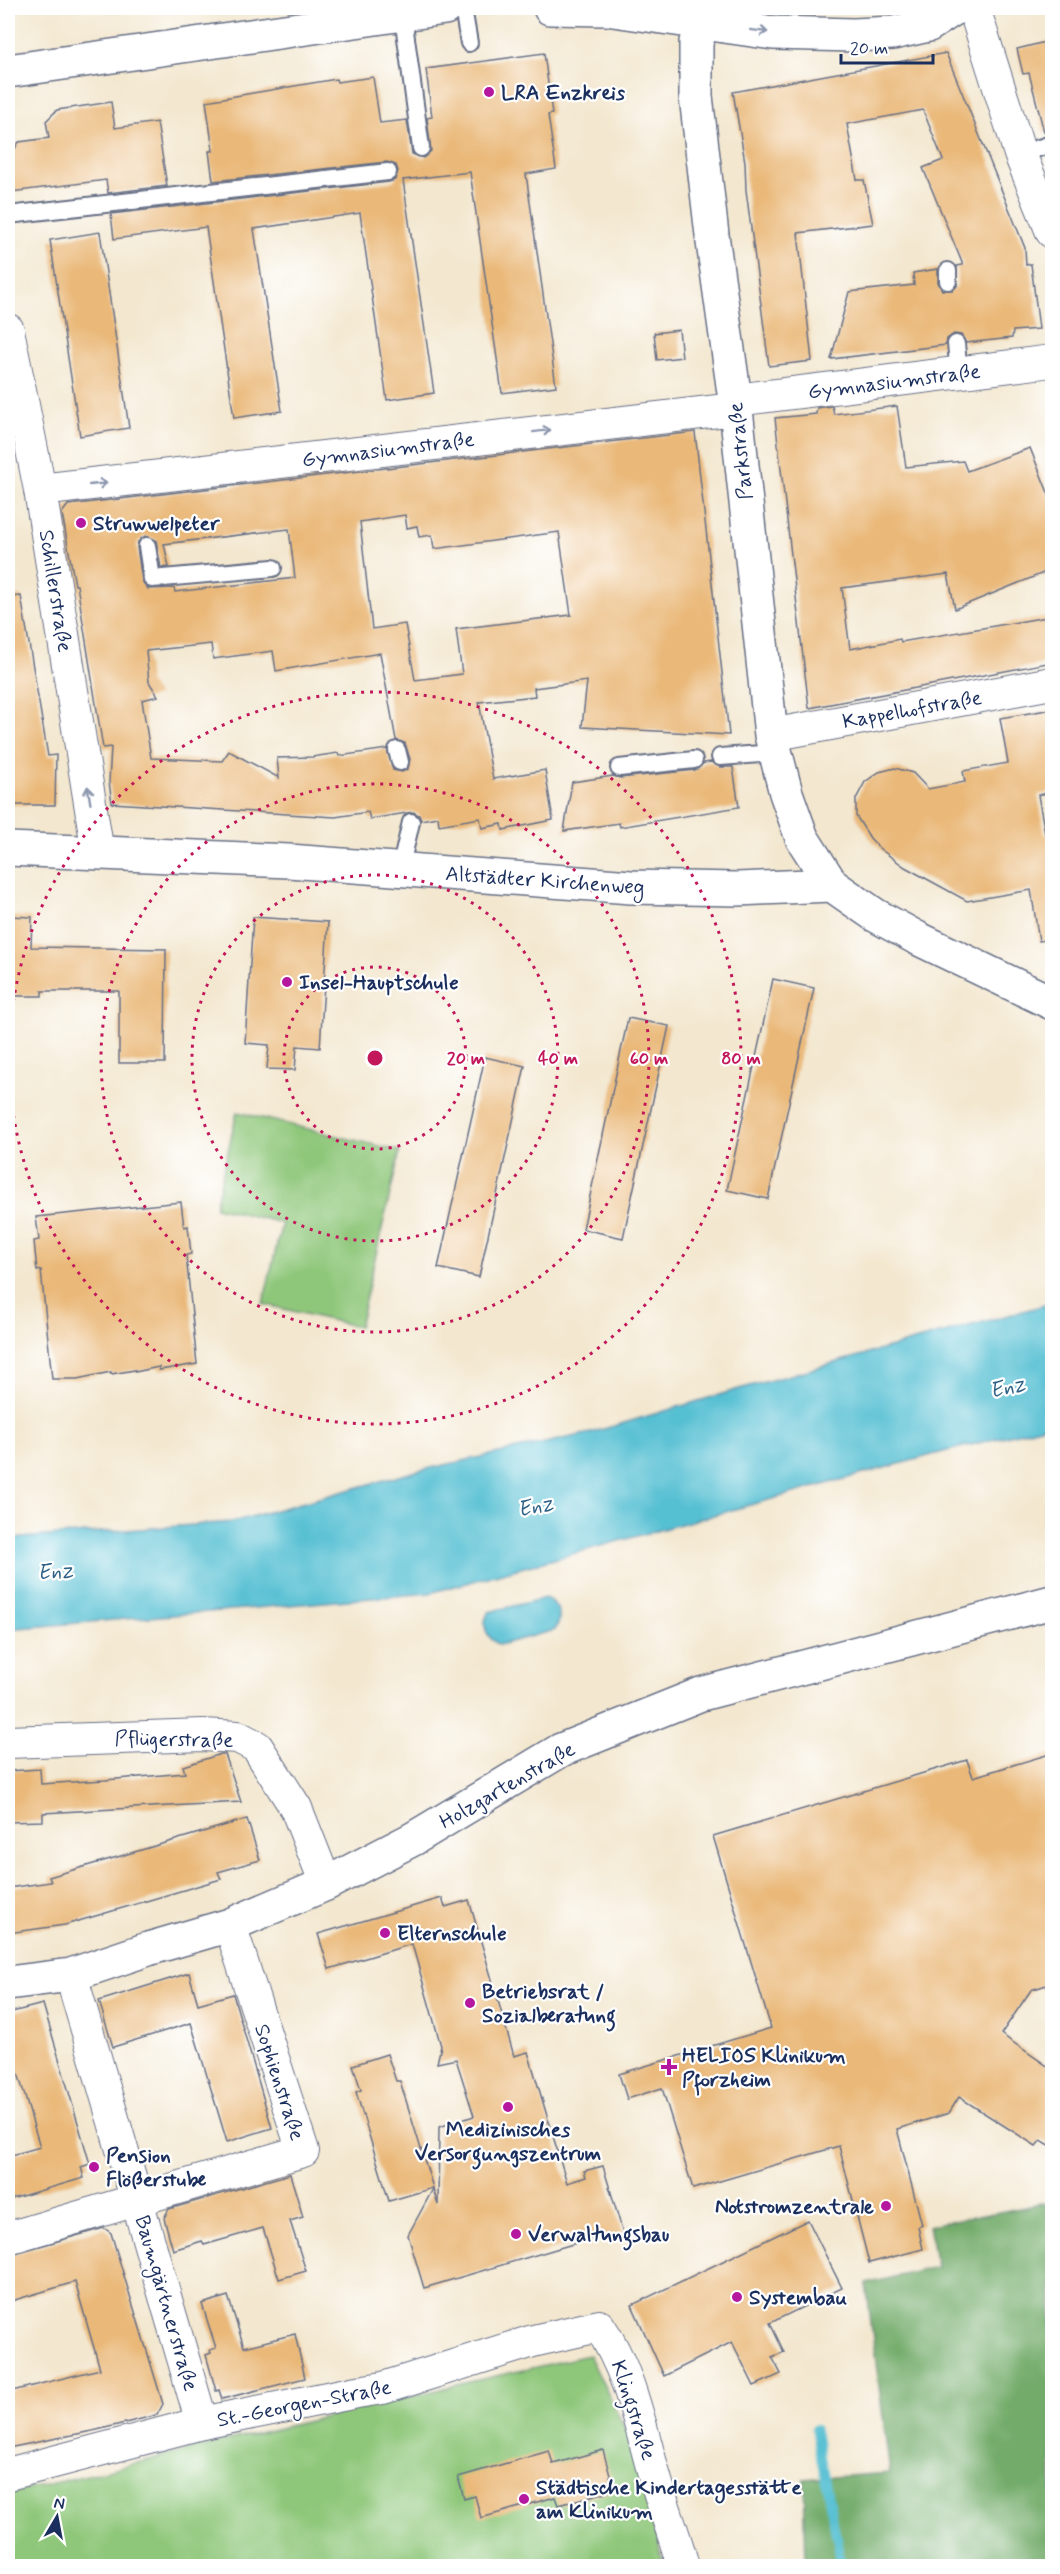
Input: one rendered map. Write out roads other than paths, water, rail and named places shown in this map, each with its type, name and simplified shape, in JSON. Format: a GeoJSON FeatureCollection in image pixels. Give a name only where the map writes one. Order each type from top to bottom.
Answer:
{"type":"FeatureCollection","features":[{"type":"Feature","properties":{"kind":"main road"},"geometry":{"type":"LineString","coordinates":[[8,72],[402,11],[445,8]]}},
{"type":"Feature","properties":{"kind":"main road"},"geometry":{"type":"LineString","coordinates":[[550,8],[606,9],[705,16],[773,33],[854,35],[893,33],[929,25],[955,8]]}},
{"type":"Feature","properties":{"kind":"main road","name":"Parkstraße"},"geometry":{"type":"LineString","coordinates":[[705,16],[696,42],[696,96],[711,235],[735,404],[772,744],[802,838],[832,885]]}},
{"type":"Feature","properties":{"kind":"main road","name":"Altstädter Kirchenweg"},"geometry":{"type":"LineString","coordinates":[[8,849],[289,861],[631,886],[738,889],[832,885]]}},
{"type":"Feature","properties":{"kind":"main road"},"geometry":{"type":"LineString","coordinates":[[832,885],[875,915],[917,938],[1053,1003]]}},
{"type":"Feature","properties":{"kind":"main road","name":"Holzgartenstraße"},"geometry":{"type":"LineString","coordinates":[[8,1983],[71,1975],[230,1925],[326,1884],[464,1810],[561,1750],[701,1694],[1053,1602]]}},
{"type":"Feature","properties":{"kind":"street"},"geometry":{"type":"LineString","coordinates":[[974,8],[1034,150],[1053,232]]}},
{"type":"Feature","properties":{"kind":"street","name":"Schillerstraße"},"geometry":{"type":"LineString","coordinates":[[8,330],[28,476],[98,853]]}},
{"type":"Feature","properties":{"kind":"street","name":"Gymnasiumstraße"},"geometry":{"type":"LineString","coordinates":[[28,476],[138,487],[493,445],[735,404],[958,359],[1053,361]]}},
{"type":"Feature","properties":{"kind":"street","name":"Kappelhofstraße"},"geometry":{"type":"LineString","coordinates":[[772,744],[1053,683]]}},
{"type":"Feature","properties":{"kind":"street","name":"Pflügerstraße"},"geometry":{"type":"LineString","coordinates":[[8,1742],[203,1735],[238,1737],[257,1747],[296,1808],[326,1884]]}},
{"type":"Feature","properties":{"kind":"street","name":"Sophienstraße"},"geometry":{"type":"LineString","coordinates":[[8,2238],[137,2202],[303,2151],[230,1925]]}},
{"type":"Feature","properties":{"kind":"street","name":"Baumgärtnerstraße"},"geometry":{"type":"LineString","coordinates":[[71,1975],[202,2423]]}},
{"type":"Feature","properties":{"kind":"street","name":"St.-Georgen-Straße"},"geometry":{"type":"LineString","coordinates":[[8,2474],[202,2423],[383,2388],[533,2341],[599,2326]]}},
{"type":"Feature","properties":{"kind":"street","name":"Klingstraße"},"geometry":{"type":"LineString","coordinates":[[599,2326],[611,2344],[626,2384],[659,2492],[673,2527],[683,2566]]}},
{"type":"Feature","properties":{"kind":"lane"},"geometry":{"type":"LineString","coordinates":[[463,8],[469,43]]}},
{"type":"Feature","properties":{"kind":"lane"},"geometry":{"type":"LineString","coordinates":[[402,11],[421,148]]}},
{"type":"Feature","properties":{"kind":"lane"},"geometry":{"type":"LineString","coordinates":[[8,215],[388,172]]}},
{"type":"Feature","properties":{"kind":"lane"},"geometry":{"type":"LineString","coordinates":[[147,546],[152,579],[273,568]]}},
{"type":"Feature","properties":{"kind":"lane"},"geometry":{"type":"LineString","coordinates":[[720,757],[772,744]]}},
{"type":"Feature","properties":{"kind":"lane"},"geometry":{"type":"LineString","coordinates":[[619,768],[694,760]]}},
{"type":"Feature","properties":{"kind":"lane"},"geometry":{"type":"LineString","coordinates":[[400,870],[411,822]]}},
{"type":"Feature","properties":{"kind":"water","name":"Enz"},"geometry":{"type":"Polygon","coordinates":[[[1052,1303],[1052,1424],[430,1593],[8,1629],[8,1539],[232,1522],[417,1471],[590,1433],[739,1389],[1052,1303]]]}},
{"type":"Feature","properties":{"kind":"water"},"geometry":{"type":"Polygon","coordinates":[[[545,1598],[554,1604],[558,1611],[559,1620],[555,1630],[499,1645],[488,1635],[485,1622],[489,1612],[545,1598]]]}},
{"type":"Feature","properties":{"kind":"waterway"},"geometry":{"type":"LineString","coordinates":[[815,2429],[842,2566]]}},
{"type":"Feature","properties":{"kind":"place","name":"LRA Enzkreis"},"geometry":{"type":"Point","coordinates":[489,92]}},
{"type":"Feature","properties":{"kind":"place","name":"Struwwelpeter"},"geometry":{"type":"Point","coordinates":[81,523]}},
{"type":"Feature","properties":{"kind":"place","name":"Insel-Hauptschule"},"geometry":{"type":"Point","coordinates":[287,982]}},
{"type":"Feature","properties":{"kind":"place","name":"Elternschule"},"geometry":{"type":"Point","coordinates":[385,1933]}},
{"type":"Feature","properties":{"kind":"place","name":"Betriebsrat / Sozialberatung"},"geometry":{"type":"Point","coordinates":[470,2003]}},
{"type":"Feature","properties":{"kind":"place","name":"HELIOS Klinikum Pforzheim"},"geometry":{"type":"Point","coordinates":[669,2067]}},
{"type":"Feature","properties":{"kind":"place","name":"Medizinisches Versorgungszentrum"},"geometry":{"type":"Point","coordinates":[508,2107]}},
{"type":"Feature","properties":{"kind":"place","name":"Pension Flößerstube"},"geometry":{"type":"Point","coordinates":[94,2167]}},
{"type":"Feature","properties":{"kind":"place","name":"Notstromzentrale"},"geometry":{"type":"Point","coordinates":[886,2206]}},
{"type":"Feature","properties":{"kind":"place","name":"Verwaltungsbau"},"geometry":{"type":"Point","coordinates":[516,2234]}},
{"type":"Feature","properties":{"kind":"place","name":"Systembau"},"geometry":{"type":"Point","coordinates":[737,2297]}},
{"type":"Feature","properties":{"kind":"place","name":"Städtische Kindertagesstätte am Klinikum"},"geometry":{"type":"Point","coordinates":[524,2499]}}]}
